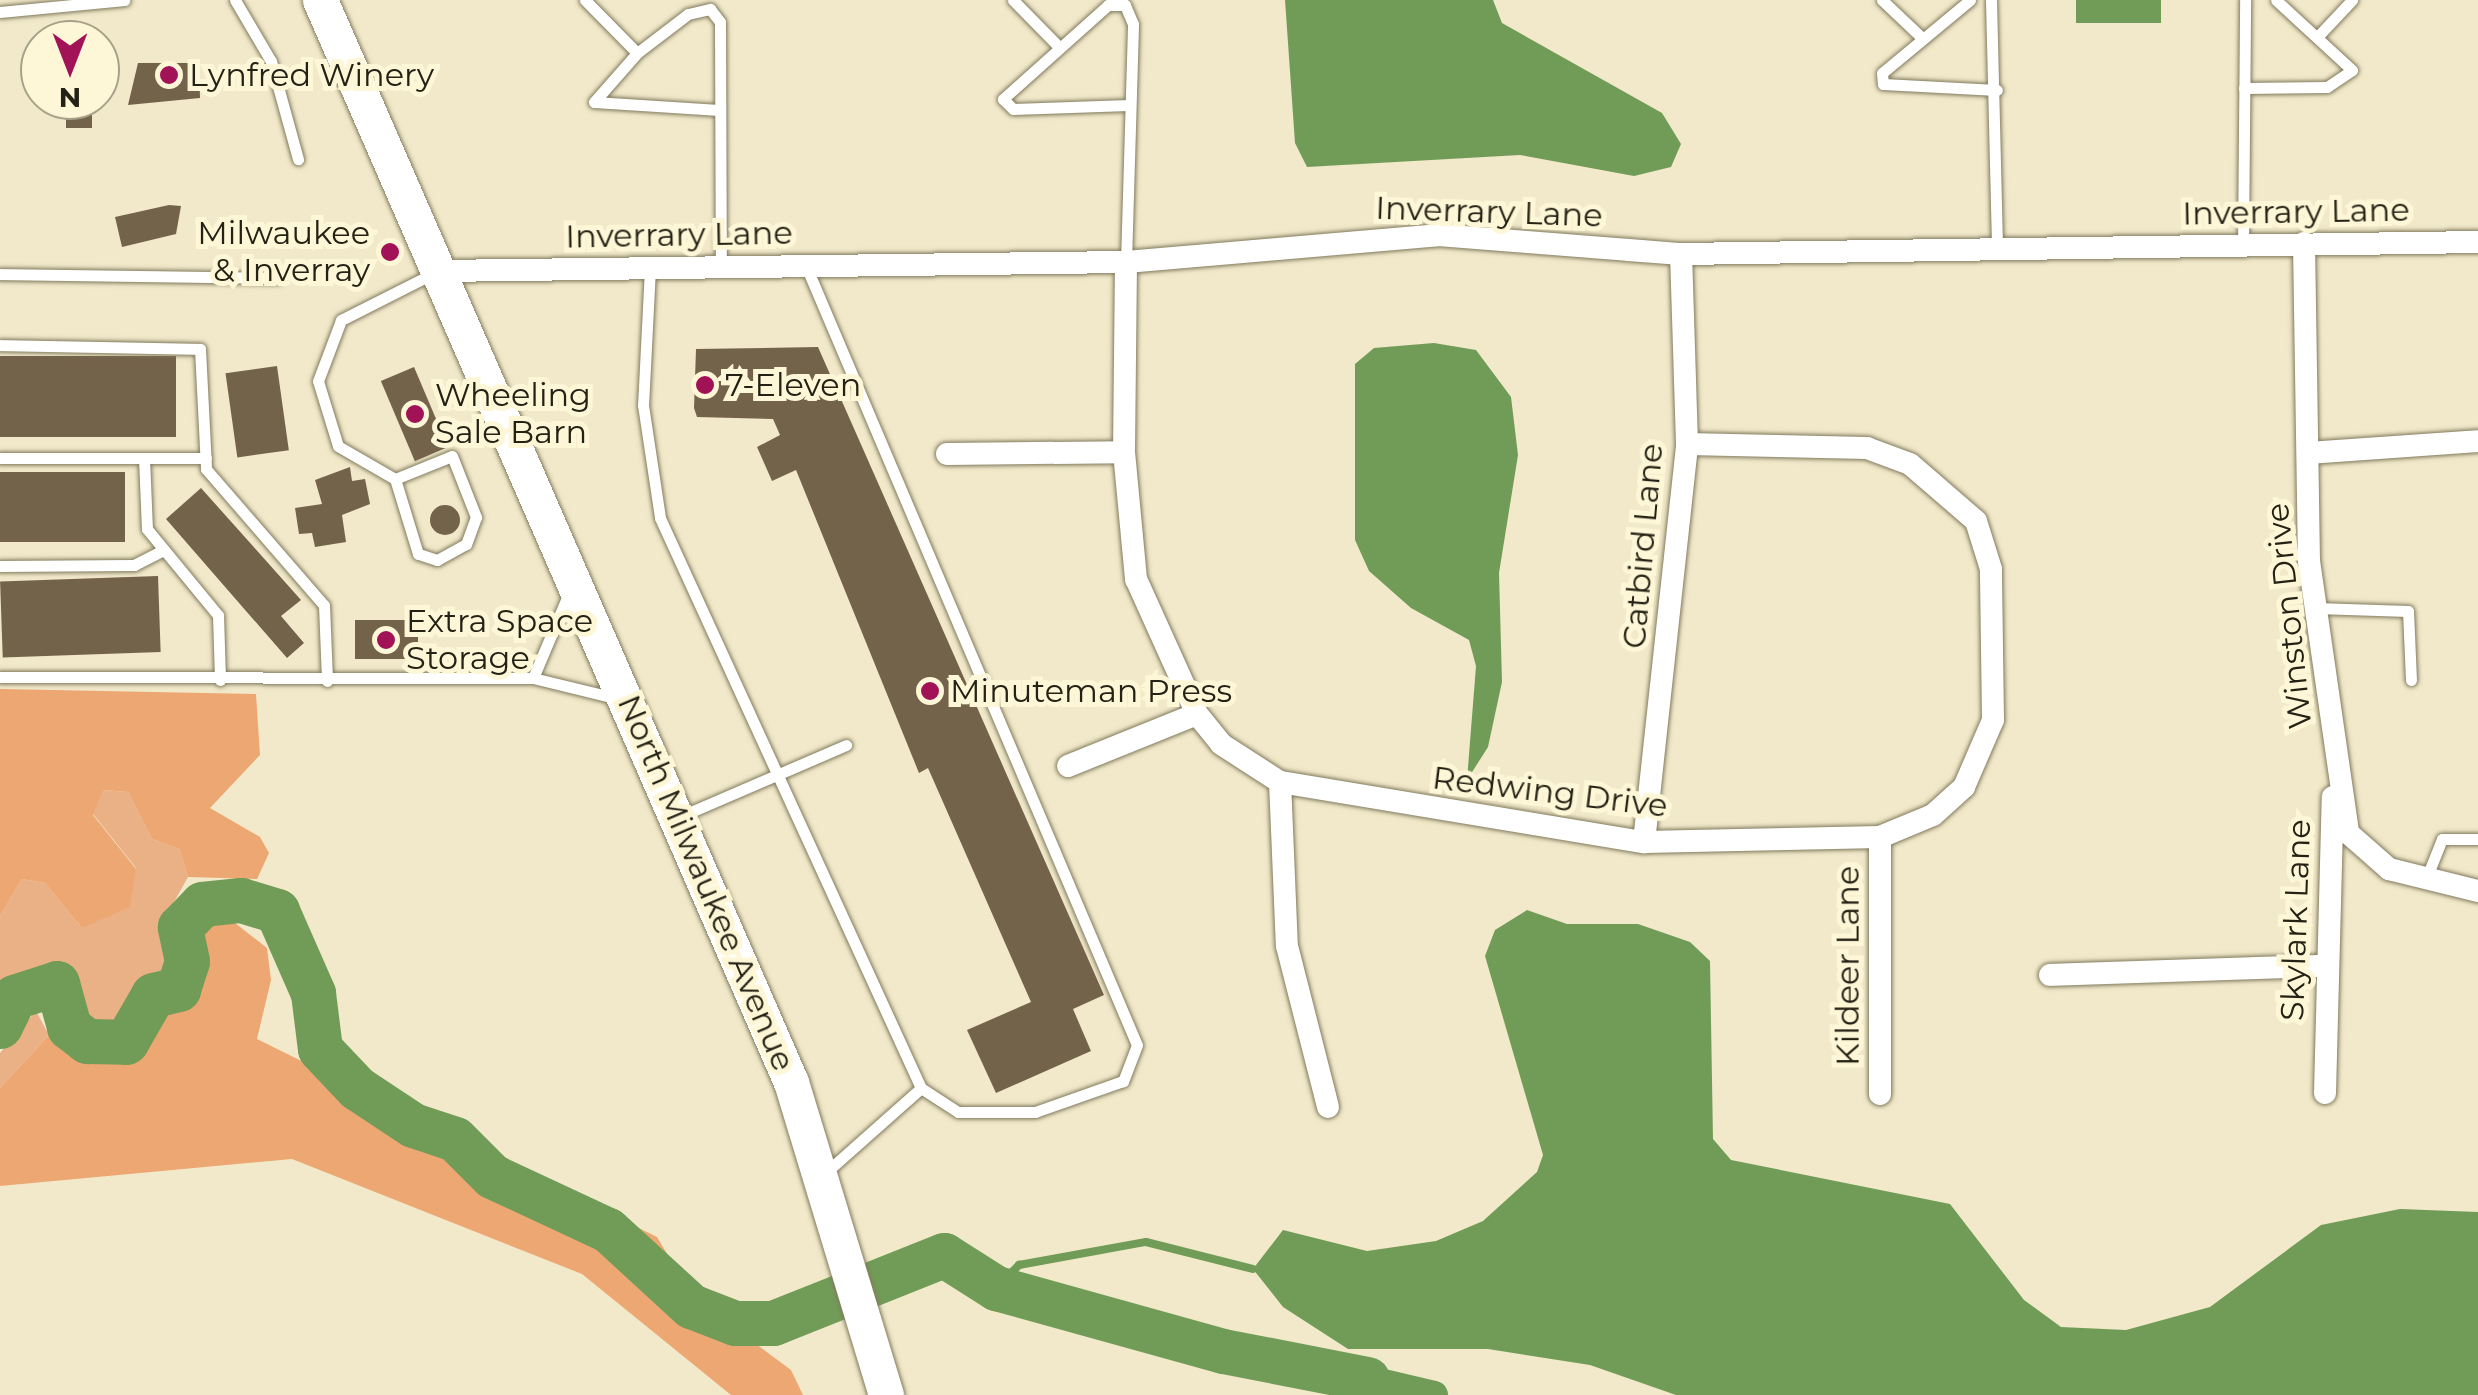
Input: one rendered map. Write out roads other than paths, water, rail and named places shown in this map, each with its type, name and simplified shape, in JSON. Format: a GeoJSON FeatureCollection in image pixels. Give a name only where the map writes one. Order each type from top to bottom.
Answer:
{"type":"FeatureCollection","features":[{"type":"Feature","properties":{"kind":"main road","name":"North Milwaukee Avenue"},"geometry":{"type":"LineString","coordinates":[[320,0],[629,701],[791,1082],[869,1325],[886,1395]]}},
{"type":"Feature","properties":{"kind":"street","name":"Inverrary Lane"},"geometry":{"type":"LineString","coordinates":[[438,271],[1126,262],[1438,235],[1680,254],[2242,246],[2473,237]]}},
{"type":"Feature","properties":{"kind":"street","name":"Winston Drive"},"geometry":{"type":"LineString","coordinates":[[2304,243],[2316,608],[2348,834],[2360,852],[2426,879],[2478,891]]}},
{"type":"Feature","properties":{"kind":"street","name":"Catbird Lane"},"geometry":{"type":"LineString","coordinates":[[1644,842],[1686,444],[1680,254]]}},
{"type":"Feature","properties":{"kind":"street","name":"Redwing Drive"},"geometry":{"type":"LineString","coordinates":[[1126,262],[1124,452],[1136,579],[1197,714],[1221,744],[1280,782],[1644,842],[1880,837],[1933,815],[1964,787],[1993,720],[1992,569],[1976,521],[1910,464],[1866,448],[1686,444]]}},
{"type":"Feature","properties":{"kind":"street"},"geometry":{"type":"LineString","coordinates":[[2308,453],[2478,441]]}},
{"type":"Feature","properties":{"kind":"street"},"geometry":{"type":"LineString","coordinates":[[947,454],[1124,452]]}},
{"type":"Feature","properties":{"kind":"street"},"geometry":{"type":"LineString","coordinates":[[1068,766],[1197,714]]}},
{"type":"Feature","properties":{"kind":"street","name":"Skylark Lane"},"geometry":{"type":"LineString","coordinates":[[2325,1093],[2322,966],[2336,749]]}},
{"type":"Feature","properties":{"kind":"street"},"geometry":{"type":"LineString","coordinates":[[1280,782],[1287,946],[1328,1106]]}},
{"type":"Feature","properties":{"kind":"street","name":"Kildeer Lane"},"geometry":{"type":"LineString","coordinates":[[1880,837],[1880,1094]]}},
{"type":"Feature","properties":{"kind":"street"},"geometry":{"type":"LineString","coordinates":[[2050,975],[2322,966]]}},
{"type":"Feature","properties":{"kind":"lane"},"geometry":{"type":"LineString","coordinates":[[0,12],[124,0]]}},
{"type":"Feature","properties":{"kind":"lane"},"geometry":{"type":"LineString","coordinates":[[235,0],[272,61],[298,159]]}},
{"type":"Feature","properties":{"kind":"lane"},"geometry":{"type":"LineString","coordinates":[[584,0],[637,53]]}},
{"type":"Feature","properties":{"kind":"lane"},"geometry":{"type":"LineString","coordinates":[[1013,0],[1058,46]]}},
{"type":"Feature","properties":{"kind":"lane"},"geometry":{"type":"LineString","coordinates":[[1882,0],[1920,36]]}},
{"type":"Feature","properties":{"kind":"lane"},"geometry":{"type":"LineString","coordinates":[[1970,0],[1920,36],[1882,73],[1883,84],[1997,90]]}},
{"type":"Feature","properties":{"kind":"lane"},"geometry":{"type":"LineString","coordinates":[[1991,0],[1997,90],[1997,250]]}},
{"type":"Feature","properties":{"kind":"lane"},"geometry":{"type":"LineString","coordinates":[[2242,246],[2245,0]]}},
{"type":"Feature","properties":{"kind":"lane"},"geometry":{"type":"LineString","coordinates":[[2244,88],[2346,82],[2352,70],[2320,34],[2276,0]]}},
{"type":"Feature","properties":{"kind":"lane"},"geometry":{"type":"LineString","coordinates":[[2320,34],[2352,0]]}},
{"type":"Feature","properties":{"kind":"lane"},"geometry":{"type":"LineString","coordinates":[[1126,262],[1134,24],[1125,6],[1108,5],[1003,99],[1013,109],[1129,105]]}},
{"type":"Feature","properties":{"kind":"lane"},"geometry":{"type":"LineString","coordinates":[[719,110],[594,102],[637,53],[688,14],[710,9],[720,22],[721,267]]}},
{"type":"Feature","properties":{"kind":"lane"},"geometry":{"type":"LineString","coordinates":[[650,268],[643,406],[660,518],[773,778],[921,1088],[958,1112],[1035,1112],[1123,1081],[1137,1045],[806,266]]}},
{"type":"Feature","properties":{"kind":"lane"},"geometry":{"type":"LineString","coordinates":[[395,480],[452,456],[476,517],[466,544],[437,560],[418,554],[395,480],[338,446],[318,380],[341,320],[438,271]]}},
{"type":"Feature","properties":{"kind":"lane"},"geometry":{"type":"LineString","coordinates":[[0,274],[277,278]]}},
{"type":"Feature","properties":{"kind":"lane"},"geometry":{"type":"LineString","coordinates":[[0,344],[200,349],[206,458],[211,481],[324,605],[327,681]]}},
{"type":"Feature","properties":{"kind":"lane"},"geometry":{"type":"LineString","coordinates":[[0,458],[206,458]]}},
{"type":"Feature","properties":{"kind":"lane"},"geometry":{"type":"LineString","coordinates":[[144,458],[148,528],[218,615],[220,680]]}},
{"type":"Feature","properties":{"kind":"lane"},"geometry":{"type":"LineString","coordinates":[[0,566],[134,565],[163,550]]}},
{"type":"Feature","properties":{"kind":"lane"},"geometry":{"type":"LineString","coordinates":[[533,678],[574,577]]}},
{"type":"Feature","properties":{"kind":"lane"},"geometry":{"type":"LineString","coordinates":[[2316,608],[2408,612],[2411,680]]}},
{"type":"Feature","properties":{"kind":"lane"},"geometry":{"type":"LineString","coordinates":[[0,677],[327,681],[533,678],[629,701]]}},
{"type":"Feature","properties":{"kind":"lane"},"geometry":{"type":"LineString","coordinates":[[679,817],[846,746]]}},
{"type":"Feature","properties":{"kind":"lane"},"geometry":{"type":"LineString","coordinates":[[2426,879],[2442,839],[2478,839]]}},
{"type":"Feature","properties":{"kind":"lane"},"geometry":{"type":"LineString","coordinates":[[821,1177],[921,1088]]}},
{"type":"Feature","properties":{"kind":"waterway"},"geometry":{"type":"LineString","coordinates":[[0,1026],[14,997],[57,983],[69,1027],[87,1041],[126,1042],[153,995],[178,989],[187,961],[180,927],[202,904],[241,900],[277,911],[313,993],[320,1049],[357,1088],[413,1125],[455,1139],[492,1176],[608,1230],[691,1306],[735,1323],[773,1323],[944,1255],[996,1288],[1223,1351],[1367,1379]]}},
{"type":"Feature","properties":{"kind":"waterway"},"geometry":{"type":"LineString","coordinates":[[996,1288],[1019,1265],[1146,1242],[1253,1269]]}},
{"type":"Feature","properties":{"kind":"waterway"},"geometry":{"type":"LineString","coordinates":[[1367,1379],[1434,1395]]}},
{"type":"Feature","properties":{"kind":"place","name":"Lynfred Winery"},"geometry":{"type":"Point","coordinates":[169,75]}},
{"type":"Feature","properties":{"kind":"place","name":"Milwaukee & Inverray"},"geometry":{"type":"Point","coordinates":[390,252]}},
{"type":"Feature","properties":{"kind":"place","name":"7-Eleven"},"geometry":{"type":"Point","coordinates":[705,385]}},
{"type":"Feature","properties":{"kind":"place","name":"Wheeling Sale Barn"},"geometry":{"type":"Point","coordinates":[415,414]}},
{"type":"Feature","properties":{"kind":"place","name":"Extra Space Storage"},"geometry":{"type":"Point","coordinates":[386,640]}},
{"type":"Feature","properties":{"kind":"place","name":"Minuteman Press"},"geometry":{"type":"Point","coordinates":[930,691]}}]}
